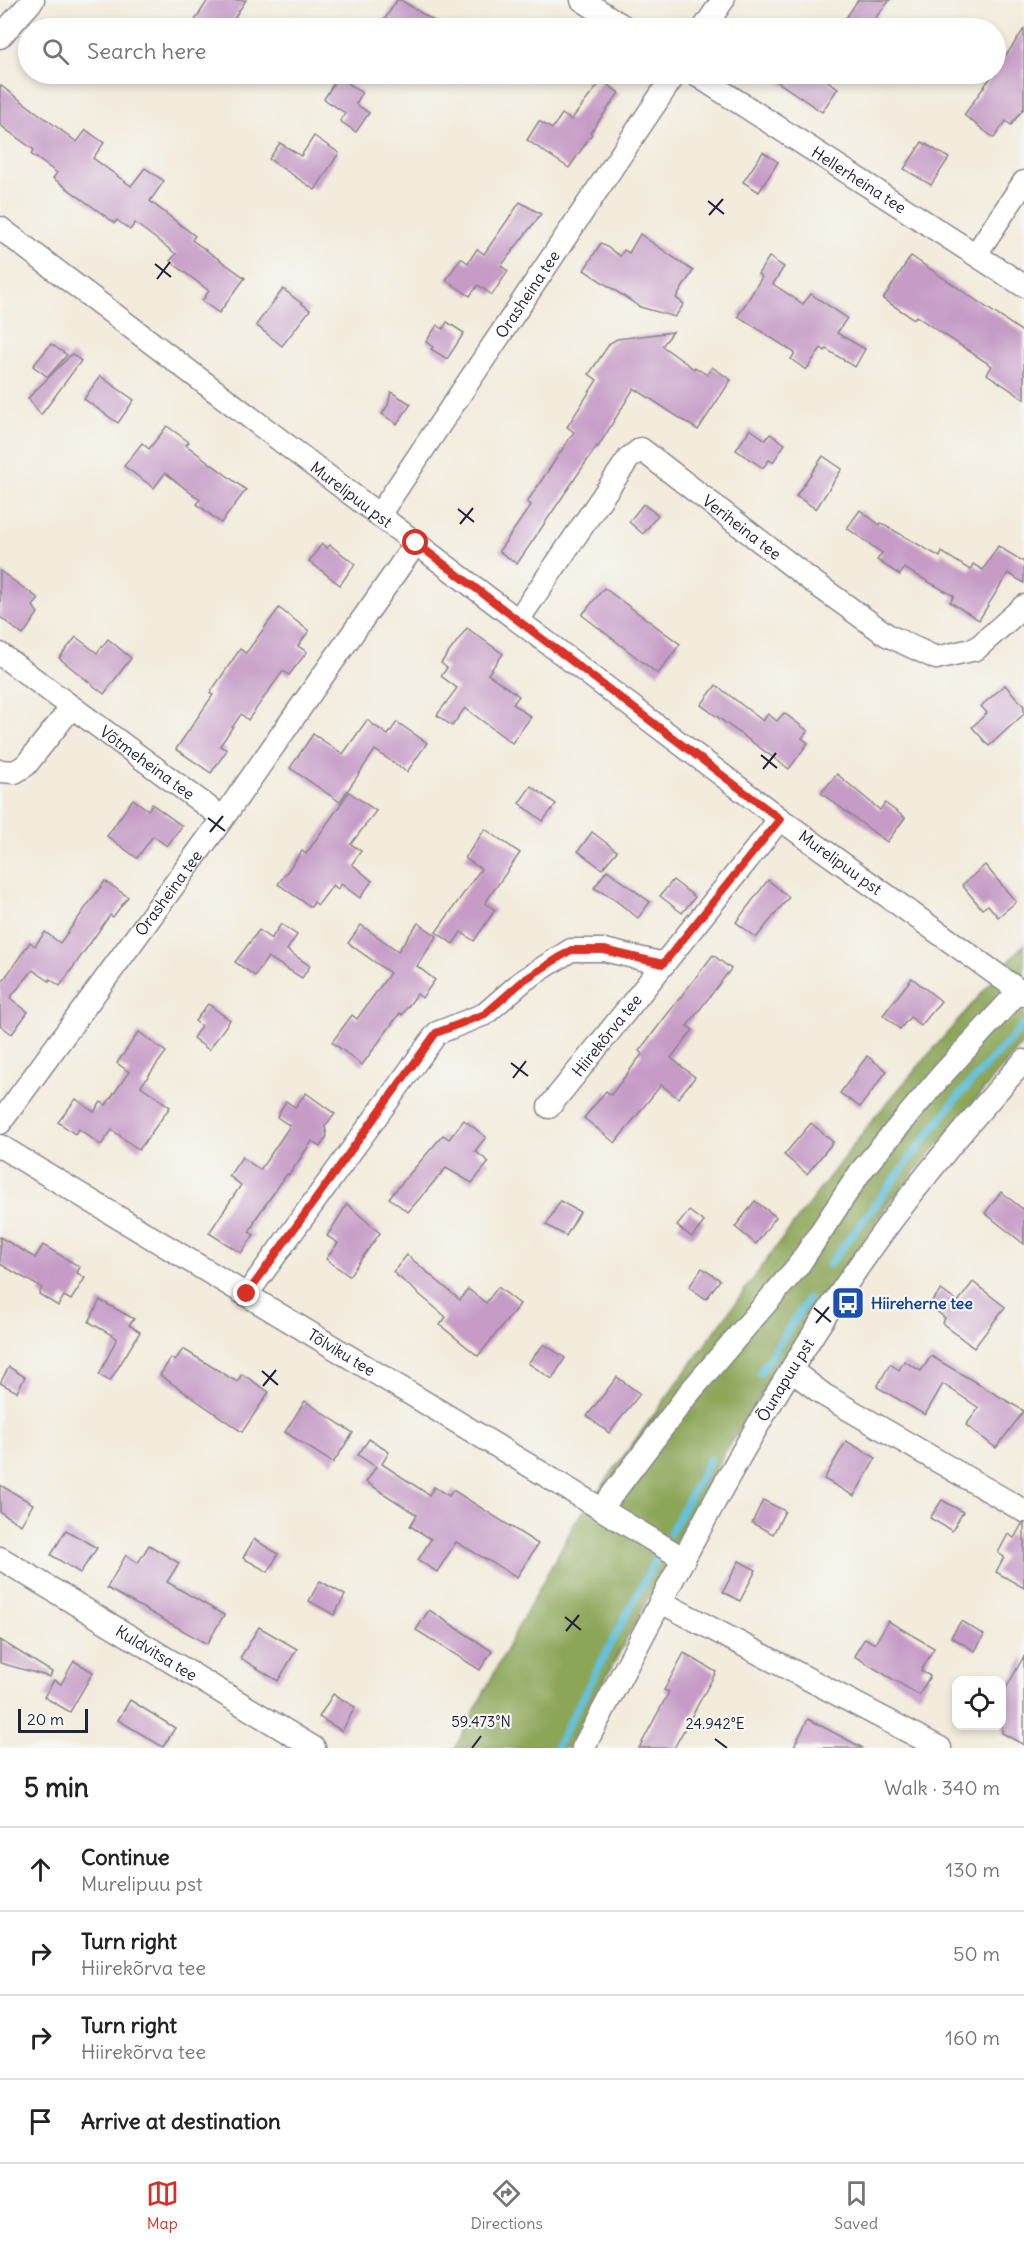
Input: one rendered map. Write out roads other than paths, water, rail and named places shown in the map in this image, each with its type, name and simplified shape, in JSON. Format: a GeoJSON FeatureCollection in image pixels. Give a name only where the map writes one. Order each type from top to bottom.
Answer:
{"type":"FeatureCollection","features":[{"type":"Feature","properties":{"kind":"street"},"geometry":{"type":"LineString","coordinates":[[0,37],[33,0]]}},
{"type":"Feature","properties":{"kind":"street"},"geometry":{"type":"LineString","coordinates":[[582,0],[610,18]]}},
{"type":"Feature","properties":{"kind":"street"},"geometry":{"type":"LineString","coordinates":[[711,18],[723,0]]}},
{"type":"Feature","properties":{"kind":"street","name":"Orasheina tee"},"geometry":{"type":"LineString","coordinates":[[379,515],[668,84]]}},
{"type":"Feature","properties":{"kind":"street","name":"Hellerheina tee"},"geometry":{"type":"LineString","coordinates":[[711,84],[1024,286]]}},
{"type":"Feature","properties":{"kind":"street"},"geometry":{"type":"LineString","coordinates":[[976,254],[1024,182]]}},
{"type":"Feature","properties":{"kind":"street","name":"Murelipuu pst"},"geometry":{"type":"LineString","coordinates":[[0,228],[780,819],[1022,993]]}},
{"type":"Feature","properties":{"kind":"street","name":"Veriheina tee"},"geometry":{"type":"LineString","coordinates":[[518,620],[629,458],[641,449],[809,579],[887,635],[936,658],[976,648],[1024,606]]}},
{"type":"Feature","properties":{"kind":"street","name":"Orasheina tee"},"geometry":{"type":"LineString","coordinates":[[0,1123],[223,818],[416,543]]}},
{"type":"Feature","properties":{"kind":"street","name":"Võtmeheina tee"},"geometry":{"type":"LineString","coordinates":[[0,654],[223,818]]}},
{"type":"Feature","properties":{"kind":"street"},"geometry":{"type":"LineString","coordinates":[[0,771],[15,772],[26,765],[71,708]]}},
{"type":"Feature","properties":{"kind":"street","name":"Hiirekõrva tee"},"geometry":{"type":"LineString","coordinates":[[549,1107],[780,819]]}},
{"type":"Feature","properties":{"kind":"street"},"geometry":{"type":"LineString","coordinates":[[247,1294],[436,1033],[485,1014],[524,980],[571,950],[604,950],[663,964]]}},
{"type":"Feature","properties":{"kind":"street"},"geometry":{"type":"LineString","coordinates":[[602,1508],[688,1394],[798,1266],[861,1171],[941,1076],[1022,993]]}},
{"type":"Feature","properties":{"kind":"street","name":"Õunapuu pst"},"geometry":{"type":"LineString","coordinates":[[583,1748],[684,1559],[791,1370],[855,1271],[919,1183],[1024,1061]]}},
{"type":"Feature","properties":{"kind":"street","name":"Tõlviku tee"},"geometry":{"type":"LineString","coordinates":[[0,1146],[684,1559]]}},
{"type":"Feature","properties":{"kind":"street"},"geometry":{"type":"LineString","coordinates":[[791,1370],[824,1395],[1024,1511]]}},
{"type":"Feature","properties":{"kind":"street","name":"Kuldvitsa tee"},"geometry":{"type":"LineString","coordinates":[[0,1558],[314,1748]]}},
{"type":"Feature","properties":{"kind":"street"},"geometry":{"type":"LineString","coordinates":[[661,1602],[940,1748]]}},
{"type":"Feature","properties":{"kind":"waterway"},"geometry":{"type":"LineString","coordinates":[[829,1265],[955,1100],[1024,1024]]}},
{"type":"Feature","properties":{"kind":"waterway"},"geometry":{"type":"LineString","coordinates":[[759,1374],[808,1299]]}},
{"type":"Feature","properties":{"kind":"waterway"},"geometry":{"type":"LineString","coordinates":[[670,1533],[710,1459]]}},
{"type":"Feature","properties":{"kind":"waterway"},"geometry":{"type":"LineString","coordinates":[[556,1748],[656,1559]]}},
{"type":"Feature","properties":{"kind":"place","name":"Hiireherne tee"},"geometry":{"type":"Point","coordinates":[848,1303]}}]}
